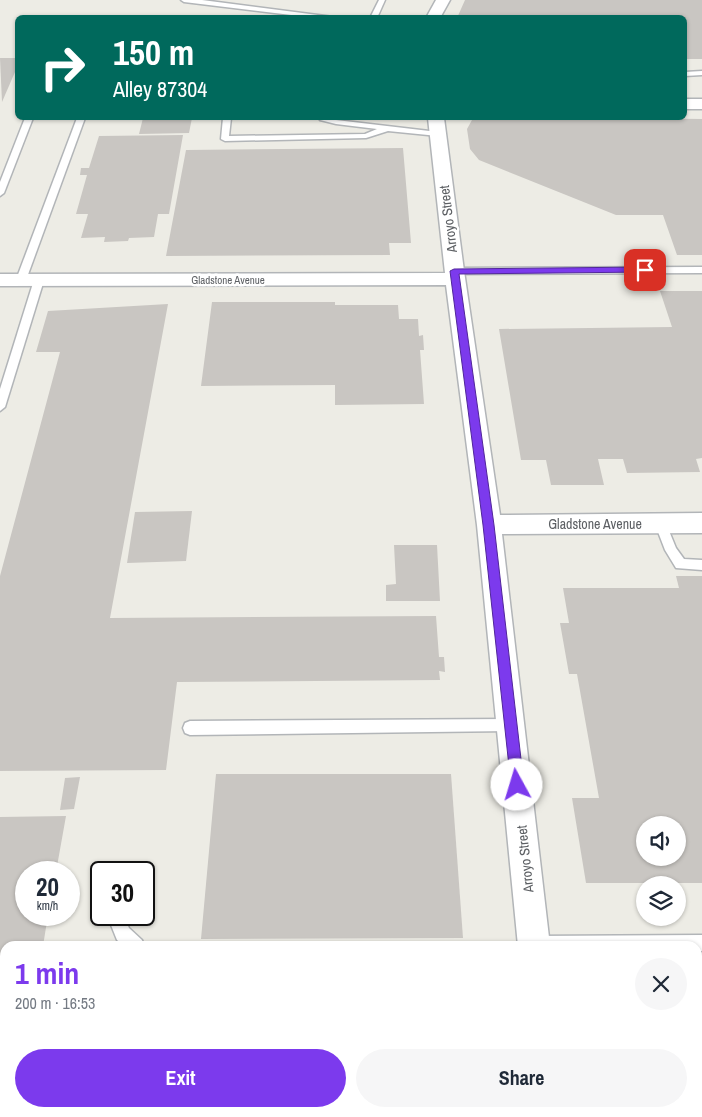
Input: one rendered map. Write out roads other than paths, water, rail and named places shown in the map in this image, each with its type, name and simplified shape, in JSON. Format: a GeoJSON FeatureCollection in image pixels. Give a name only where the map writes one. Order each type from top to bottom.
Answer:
{"type":"FeatureCollection","features":[{"type":"Feature","properties":{"kind":"street"},"geometry":{"type":"LineString","coordinates":[[435,15],[443,0]]}},
{"type":"Feature","properties":{"kind":"street"},"geometry":{"type":"LineString","coordinates":[[687,104],[702,104]]}},
{"type":"Feature","properties":{"kind":"street","name":"Arroyo Street"},"geometry":{"type":"LineString","coordinates":[[437,126],[489,525],[534,941]]}},
{"type":"Feature","properties":{"kind":"street","name":"Gladstone Avenue"},"geometry":{"type":"LineString","coordinates":[[0,280],[455,275]]}},
{"type":"Feature","properties":{"kind":"street","name":"Gladstone Avenue"},"geometry":{"type":"LineString","coordinates":[[489,525],[702,523]]}},
{"type":"Feature","properties":{"kind":"lane"},"geometry":{"type":"LineString","coordinates":[[184,0],[312,15]]}},
{"type":"Feature","properties":{"kind":"lane"},"geometry":{"type":"LineString","coordinates":[[374,15],[382,0]]}},
{"type":"Feature","properties":{"kind":"lane"},"geometry":{"type":"LineString","coordinates":[[687,74],[702,74]]}},
{"type":"Feature","properties":{"kind":"lane"},"geometry":{"type":"LineString","coordinates":[[0,193],[28,120]]}},
{"type":"Feature","properties":{"kind":"lane"},"geometry":{"type":"LineString","coordinates":[[0,407],[30,280],[80,120]]}},
{"type":"Feature","properties":{"kind":"lane"},"geometry":{"type":"LineString","coordinates":[[227,120],[224,139],[366,136],[388,128]]}},
{"type":"Feature","properties":{"kind":"lane"},"geometry":{"type":"LineString","coordinates":[[330,120],[388,128],[437,126]]}},
{"type":"Feature","properties":{"kind":"lane"},"geometry":{"type":"LineString","coordinates":[[455,275],[702,270]]}},
{"type":"Feature","properties":{"kind":"lane"},"geometry":{"type":"LineString","coordinates":[[661,524],[671,550],[680,564],[702,564]]}},
{"type":"Feature","properties":{"kind":"lane"},"geometry":{"type":"LineString","coordinates":[[190,728],[511,725]]}},
{"type":"Feature","properties":{"kind":"lane"},"geometry":{"type":"LineString","coordinates":[[120,926],[123,934],[131,941]]}}]}
